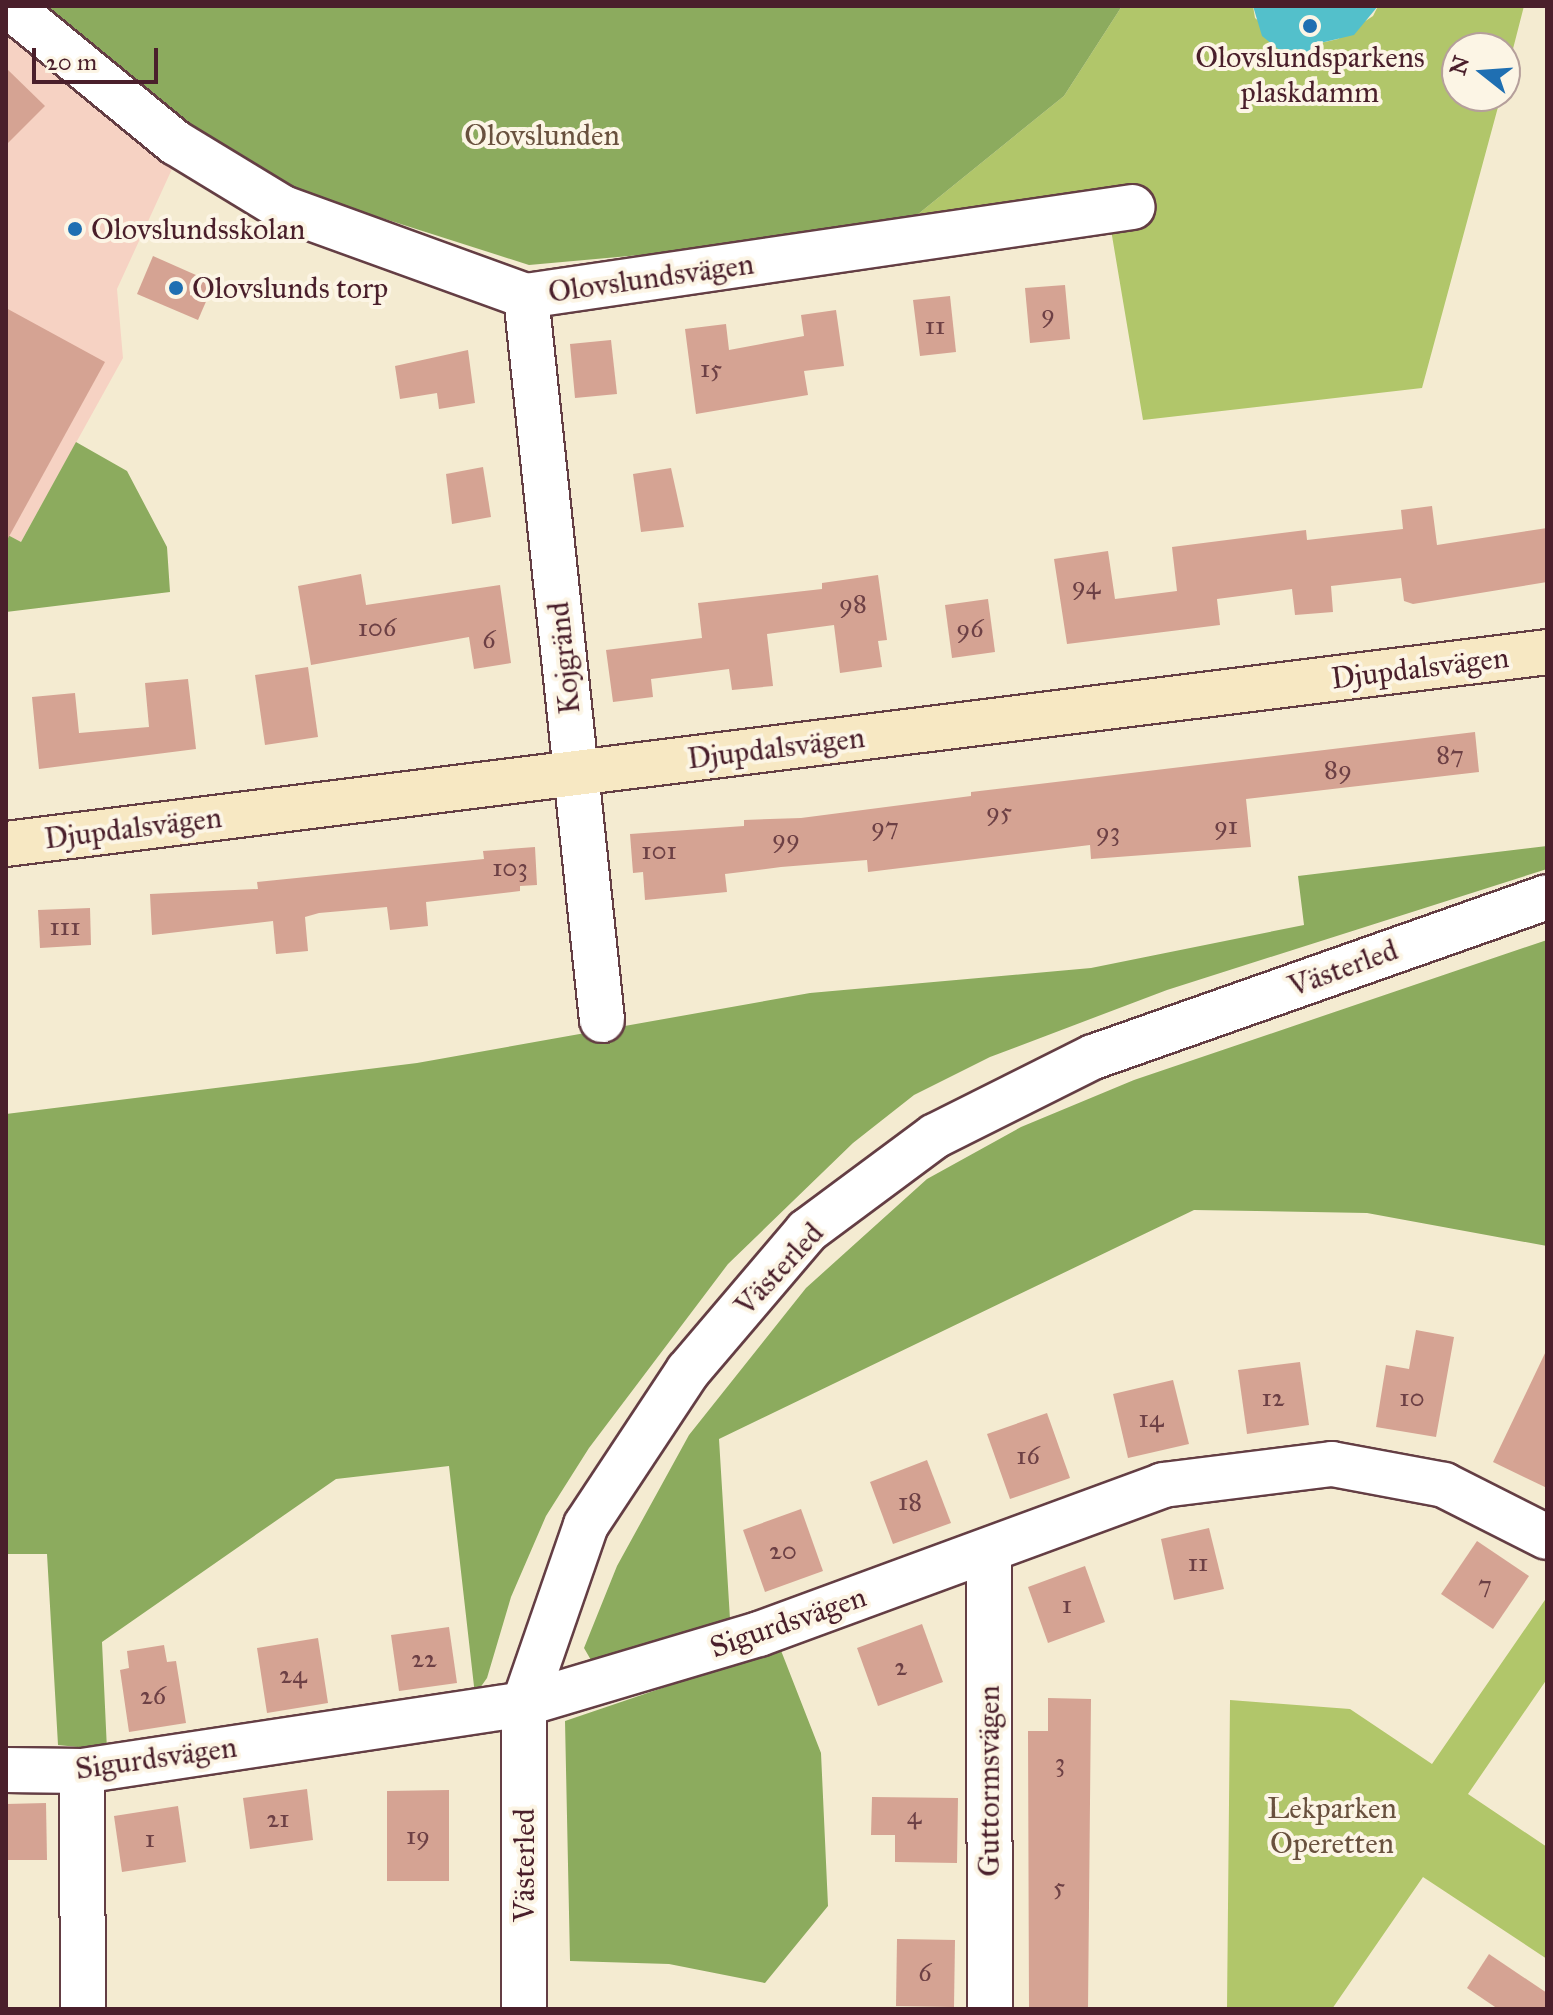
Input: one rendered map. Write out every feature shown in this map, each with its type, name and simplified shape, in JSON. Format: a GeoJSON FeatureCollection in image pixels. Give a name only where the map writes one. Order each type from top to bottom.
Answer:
{"type":"FeatureCollection","features":[{"type":"Feature","properties":{"kind":"street","name":"Olovslundsvägen"},"geometry":{"type":"LineString","coordinates":[[9,6],[176,143],[283,208],[526,296],[1133,207]]}},
{"type":"Feature","properties":{"kind":"street","name":"Kojgränd"},"geometry":{"type":"LineString","coordinates":[[526,296],[602,1020]]}},
{"type":"Feature","properties":{"kind":"street","name":"Djupdalsvägen"},"geometry":{"type":"LineString","coordinates":[[6,844],[1547,652]]}},
{"type":"Feature","properties":{"kind":"street","name":"Västerled"},"geometry":{"type":"LineString","coordinates":[[524,2009],[524,1704],[586,1525],[688,1371],[807,1231],[935,1136],[1093,1057],[1547,897]]}},
{"type":"Feature","properties":{"kind":"street","name":"Sigurdsvägen"},"geometry":{"type":"LineString","coordinates":[[6,1770],[82,1771],[524,1704],[759,1634],[989,1552],[1163,1485],[1332,1464],[1444,1485],[1547,1537]]}},
{"type":"Feature","properties":{"kind":"street","name":"Guttormsvägen"},"geometry":{"type":"LineString","coordinates":[[989,1552],[990,2009]]}},
{"type":"Feature","properties":{"kind":"street"},"geometry":{"type":"LineString","coordinates":[[82,1771],[83,2009]]}},
{"type":"Feature","properties":{"kind":"shaded area","name":"Olovslundsskolan"},"geometry":{"type":"Polygon","coordinates":[[[6,35],[172,169],[117,289],[123,358],[21,542],[6,534],[6,35]]]}},
{"type":"Feature","properties":{"kind":"green space","name":"Olovslunden"},"geometry":{"type":"Polygon","coordinates":[[[45,6],[1122,6],[1064,96],[896,232],[529,265],[291,189],[190,126],[45,6]]]}},
{"type":"Feature","properties":{"kind":"green space"},"geometry":{"type":"Polygon","coordinates":[[[1122,6],[1253,6],[1255,18],[1303,58],[1316,44],[1338,39],[1373,16],[1378,6],[1524,6],[1517,32],[1441,32],[1441,112],[1497,112],[1422,388],[1143,420],[1106,200],[896,232],[1064,96],[1122,6]]]}},
{"type":"Feature","properties":{"kind":"green space"},"geometry":{"type":"Polygon","coordinates":[[[76,442],[127,471],[167,547],[170,592],[6,612],[6,534],[21,542],[76,442]]]}},
{"type":"Feature","properties":{"kind":"green space"},"geometry":{"type":"Polygon","coordinates":[[[1547,846],[1547,869],[1167,990],[990,1057],[914,1095],[853,1143],[728,1264],[589,1448],[546,1516],[511,1597],[487,1678],[475,1695],[449,1466],[336,1479],[102,1642],[107,1750],[58,1745],[47,1554],[6,1554],[6,1114],[417,1063],[810,993],[1091,968],[1304,925],[1298,876],[1547,846]]]}},
{"type":"Feature","properties":{"kind":"green space"},"geometry":{"type":"Polygon","coordinates":[[[1547,940],[1547,1246],[1367,1213],[1194,1210],[719,1439],[730,1619],[595,1667],[584,1648],[617,1566],[689,1435],[806,1288],[927,1179],[1021,1127],[1134,1080],[1547,940]]]}},
{"type":"Feature","properties":{"kind":"green space","name":"Lekparken Operetten"},"geometry":{"type":"Polygon","coordinates":[[[1547,1597],[1547,1679],[1468,1794],[1547,1847],[1547,1959],[1423,1877],[1332,2009],[1227,2009],[1230,1700],[1350,1709],[1432,1764],[1547,1597]]]}},
{"type":"Feature","properties":{"kind":"green space"},"geometry":{"type":"Polygon","coordinates":[[[780,1648],[821,1753],[828,1906],[765,1983],[669,1964],[570,1961],[565,1721],[780,1648]]]}},
{"type":"Feature","properties":{"kind":"water","name":"Olovslundsparkens plaskdamm"},"geometry":{"type":"Polygon","coordinates":[[[1253,6],[1378,6],[1354,35],[1316,44],[1303,58],[1292,60],[1262,36],[1253,6]]]}},
{"type":"Feature","properties":{"kind":"building"},"geometry":{"type":"Polygon","coordinates":[[[6,68],[45,106],[6,145],[6,68]]]}},
{"type":"Feature","properties":{"kind":"building","name":"Olovslunds torp"},"geometry":{"type":"Polygon","coordinates":[[[153,256],[214,283],[198,320],[137,294],[153,256]]]}},
{"type":"Feature","properties":{"kind":"building"},"geometry":{"type":"Polygon","coordinates":[[[1065,285],[1070,339],[1030,343],[1025,288],[1065,285]]]}},
{"type":"Feature","properties":{"kind":"building"},"geometry":{"type":"Polygon","coordinates":[[[950,296],[956,352],[920,356],[913,300],[950,296]]]}},
{"type":"Feature","properties":{"kind":"building"},"geometry":{"type":"Polygon","coordinates":[[[6,308],[105,362],[6,542],[6,308]]]}},
{"type":"Feature","properties":{"kind":"building"},"geometry":{"type":"Polygon","coordinates":[[[836,310],[844,366],[804,371],[808,395],[696,414],[685,329],[726,324],[729,350],[804,336],[801,315],[836,310]]]}},
{"type":"Feature","properties":{"kind":"building"},"geometry":{"type":"Polygon","coordinates":[[[611,340],[617,394],[575,398],[570,344],[611,340]]]}},
{"type":"Feature","properties":{"kind":"building"},"geometry":{"type":"Polygon","coordinates":[[[468,350],[475,403],[439,409],[437,393],[400,399],[395,366],[468,350]]]}},
{"type":"Feature","properties":{"kind":"building"},"geometry":{"type":"Polygon","coordinates":[[[483,467],[491,517],[452,524],[446,474],[483,467]]]}},
{"type":"Feature","properties":{"kind":"building"},"geometry":{"type":"Polygon","coordinates":[[[671,468],[684,527],[641,532],[633,474],[671,468]]]}},
{"type":"Feature","properties":{"kind":"building"},"geometry":{"type":"Polygon","coordinates":[[[1432,506],[1437,545],[1547,528],[1547,582],[1413,604],[1404,601],[1401,578],[1331,586],[1333,612],[1295,615],[1292,589],[1217,599],[1220,625],[1067,644],[1054,559],[1108,551],[1115,599],[1177,591],[1172,547],[1306,530],[1307,540],[1403,529],[1401,510],[1432,506]]]}},
{"type":"Feature","properties":{"kind":"building"},"geometry":{"type":"Polygon","coordinates":[[[361,574],[366,605],[500,585],[511,663],[474,669],[469,637],[311,665],[298,586],[361,574]]]}},
{"type":"Feature","properties":{"kind":"building"},"geometry":{"type":"Polygon","coordinates":[[[878,575],[887,640],[878,641],[882,667],[840,673],[834,625],[767,634],[773,686],[732,690],[729,669],[651,679],[653,697],[613,702],[606,650],[702,638],[698,603],[822,589],[822,583],[878,575]]]}},
{"type":"Feature","properties":{"kind":"building"},"geometry":{"type":"Polygon","coordinates":[[[988,599],[995,652],[952,658],[945,605],[988,599]]]}},
{"type":"Feature","properties":{"kind":"building"},"geometry":{"type":"Polygon","coordinates":[[[308,667],[318,737],[265,745],[255,675],[308,667]]]}},
{"type":"Feature","properties":{"kind":"building"},"geometry":{"type":"Polygon","coordinates":[[[188,679],[196,749],[39,769],[32,697],[75,693],[79,733],[149,727],[145,683],[188,679]]]}},
{"type":"Feature","properties":{"kind":"building"},"geometry":{"type":"Polygon","coordinates":[[[1475,732],[1479,772],[1246,799],[1251,847],[1091,859],[1090,845],[868,872],[867,860],[781,867],[725,874],[727,892],[645,900],[643,872],[633,873],[630,834],[744,826],[744,820],[801,818],[971,796],[971,792],[1475,732]]]}},
{"type":"Feature","properties":{"kind":"building"},"geometry":{"type":"Polygon","coordinates":[[[535,847],[537,885],[520,886],[520,891],[426,902],[428,926],[390,930],[387,907],[319,913],[305,917],[308,951],[276,954],[273,921],[152,935],[150,894],[258,889],[257,882],[484,859],[483,851],[535,847]]]}},
{"type":"Feature","properties":{"kind":"building"},"geometry":{"type":"Polygon","coordinates":[[[90,908],[91,945],[40,948],[38,910],[90,908]]]}},
{"type":"Feature","properties":{"kind":"building"},"geometry":{"type":"Polygon","coordinates":[[[1416,1330],[1454,1337],[1436,1437],[1376,1427],[1386,1365],[1409,1369],[1416,1330]]]}},
{"type":"Feature","properties":{"kind":"building"},"geometry":{"type":"Polygon","coordinates":[[[1547,1349],[1547,1488],[1493,1462],[1547,1349]]]}},
{"type":"Feature","properties":{"kind":"building"},"geometry":{"type":"Polygon","coordinates":[[[1300,1362],[1309,1425],[1247,1434],[1238,1370],[1300,1362]]]}},
{"type":"Feature","properties":{"kind":"building"},"geometry":{"type":"Polygon","coordinates":[[[1173,1380],[1189,1444],[1128,1458],[1113,1394],[1173,1380]]]}},
{"type":"Feature","properties":{"kind":"building"},"geometry":{"type":"Polygon","coordinates":[[[1047,1413],[1070,1478],[1010,1499],[987,1434],[1047,1413]]]}},
{"type":"Feature","properties":{"kind":"building"},"geometry":{"type":"Polygon","coordinates":[[[927,1460],[951,1523],[893,1544],[870,1482],[927,1460]]]}},
{"type":"Feature","properties":{"kind":"building"},"geometry":{"type":"Polygon","coordinates":[[[801,1509],[823,1571],[765,1592],[743,1530],[801,1509]]]}},
{"type":"Feature","properties":{"kind":"building"},"geometry":{"type":"Polygon","coordinates":[[[1209,1528],[1224,1589],[1174,1600],[1161,1539],[1209,1528]]]}},
{"type":"Feature","properties":{"kind":"building"},"geometry":{"type":"Polygon","coordinates":[[[1477,1541],[1529,1576],[1493,1629],[1441,1594],[1477,1541]]]}},
{"type":"Feature","properties":{"kind":"building"},"geometry":{"type":"Polygon","coordinates":[[[1085,1566],[1105,1622],[1048,1643],[1028,1587],[1085,1566]]]}},
{"type":"Feature","properties":{"kind":"building"},"geometry":{"type":"Polygon","coordinates":[[[922,1624],[943,1682],[878,1706],[857,1648],[922,1624]]]}},
{"type":"Feature","properties":{"kind":"building"},"geometry":{"type":"Polygon","coordinates":[[[449,1627],[457,1683],[399,1691],[391,1635],[449,1627]]]}},
{"type":"Feature","properties":{"kind":"building"},"geometry":{"type":"Polygon","coordinates":[[[318,1638],[328,1703],[267,1713],[257,1648],[318,1638]]]}},
{"type":"Feature","properties":{"kind":"building"},"geometry":{"type":"Polygon","coordinates":[[[164,1645],[167,1662],[176,1661],[186,1723],[129,1732],[120,1670],[129,1668],[127,1651],[164,1645]]]}},
{"type":"Feature","properties":{"kind":"building"},"geometry":{"type":"Polygon","coordinates":[[[1048,1698],[1091,1699],[1088,2009],[1029,2009],[1028,1731],[1048,1731],[1048,1698]]]}},
{"type":"Feature","properties":{"kind":"building"},"geometry":{"type":"Polygon","coordinates":[[[307,1789],[313,1840],[250,1849],[243,1798],[307,1789]]]}},
{"type":"Feature","properties":{"kind":"building"},"geometry":{"type":"Polygon","coordinates":[[[449,1790],[449,1881],[387,1881],[387,1791],[449,1790]]]}},
{"type":"Feature","properties":{"kind":"building"},"geometry":{"type":"Polygon","coordinates":[[[872,1797],[958,1798],[957,1863],[895,1862],[895,1835],[871,1835],[872,1797]]]}},
{"type":"Feature","properties":{"kind":"building"},"geometry":{"type":"Polygon","coordinates":[[[46,1803],[47,1860],[6,1860],[6,1804],[46,1803]]]}},
{"type":"Feature","properties":{"kind":"building"},"geometry":{"type":"Polygon","coordinates":[[[178,1806],[186,1862],[122,1872],[114,1816],[178,1806]]]}},
{"type":"Feature","properties":{"kind":"building"},"geometry":{"type":"Polygon","coordinates":[[[897,1939],[955,1940],[954,2007],[896,2006],[897,1939]]]}},
{"type":"Feature","properties":{"kind":"building"},"geometry":{"type":"Polygon","coordinates":[[[1489,1954],[1547,1993],[1547,2009],[1498,2009],[1467,1988],[1489,1954]]]}},
{"type":"Feature","properties":{"kind":"place","name":"Olovslundsparkens plaskdamm"},"geometry":{"type":"Point","coordinates":[1310,26]}},
{"type":"Feature","properties":{"kind":"place","name":"Olovslundsskolan"},"geometry":{"type":"Point","coordinates":[75,229]}},
{"type":"Feature","properties":{"kind":"place","name":"Olovslunds torp"},"geometry":{"type":"Point","coordinates":[176,288]}}]}
